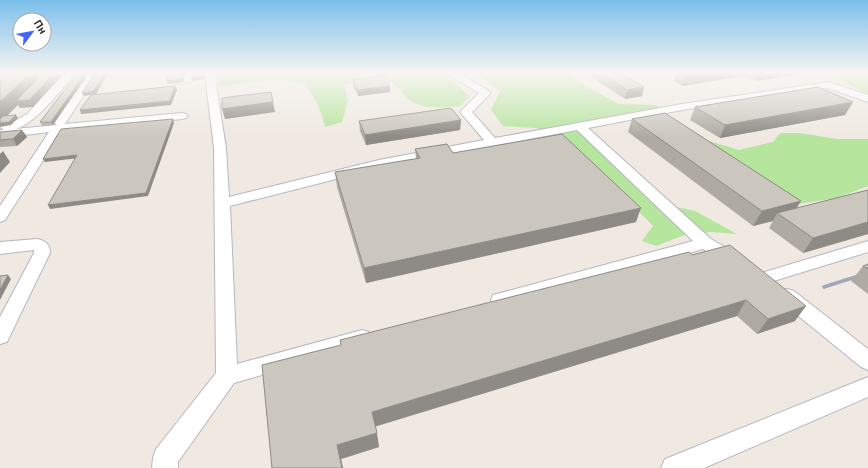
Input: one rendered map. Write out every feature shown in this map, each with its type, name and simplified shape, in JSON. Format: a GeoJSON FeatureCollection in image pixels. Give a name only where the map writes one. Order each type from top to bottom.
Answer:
{"type":"FeatureCollection","features":[{"type":"Feature","properties":{"kind":"lane"},"geometry":{"type":"LineString","coordinates":[[0,128],[17,125],[31,116],[51,94]]}},
{"type":"Feature","properties":{"kind":"lane"},"geometry":{"type":"LineString","coordinates":[[0,217],[80,94]]}},
{"type":"Feature","properties":{"kind":"lane"},"geometry":{"type":"LineString","coordinates":[[212,94],[220,148],[227,376]]}},
{"type":"Feature","properties":{"kind":"lane"},"geometry":{"type":"LineString","coordinates":[[484,94],[466,112],[492,142]]}},
{"type":"Feature","properties":{"kind":"lane"},"geometry":{"type":"LineString","coordinates":[[222,203],[379,164],[682,107],[770,94]]}},
{"type":"Feature","properties":{"kind":"lane"},"geometry":{"type":"LineString","coordinates":[[854,94],[868,99]]}},
{"type":"Feature","properties":{"kind":"lane"},"geometry":{"type":"LineString","coordinates":[[0,134],[59,125],[182,116]]}},
{"type":"Feature","properties":{"kind":"lane"},"geometry":{"type":"LineString","coordinates":[[579,126],[705,243],[764,278],[868,361]]}},
{"type":"Feature","properties":{"kind":"lane"},"geometry":{"type":"LineString","coordinates":[[481,305],[705,243]]}},
{"type":"Feature","properties":{"kind":"lane"},"geometry":{"type":"LineString","coordinates":[[0,248],[36,244],[42,247],[42,253],[0,336]]}},
{"type":"Feature","properties":{"kind":"lane"},"geometry":{"type":"LineString","coordinates":[[764,278],[868,246]]}},
{"type":"Feature","properties":{"kind":"lane"},"geometry":{"type":"LineString","coordinates":[[165,468],[165,458],[227,376],[381,333]]}},
{"type":"Feature","properties":{"kind":"lane"},"geometry":{"type":"LineString","coordinates":[[674,468],[868,387]]}},
{"type":"Feature","properties":{"kind":"green space"},"geometry":{"type":"Polygon","coordinates":[[[312,94],[346,94],[348,100],[342,122],[325,127],[318,104],[312,94]]]}},
{"type":"Feature","properties":{"kind":"green space"},"geometry":{"type":"Polygon","coordinates":[[[403,94],[467,94],[470,97],[460,106],[438,107],[428,107],[412,102],[403,94]]]}},
{"type":"Feature","properties":{"kind":"green space"},"geometry":{"type":"Polygon","coordinates":[[[499,94],[600,94],[619,104],[656,105],[670,117],[619,115],[590,128],[598,140],[657,203],[695,211],[737,234],[712,232],[684,235],[656,246],[642,241],[653,226],[626,198],[563,141],[537,128],[503,126],[491,110],[499,94]]]}},
{"type":"Feature","properties":{"kind":"green space"},"geometry":{"type":"Polygon","coordinates":[[[780,133],[800,133],[837,139],[868,139],[868,186],[837,198],[799,204],[699,138],[739,150],[773,142],[780,133]]]}},
{"type":"Feature","properties":{"kind":"building"},"geometry":{"type":"Polygon","coordinates":[[[0,94],[9,94],[0,102],[0,94]]]}},
{"type":"Feature","properties":{"kind":"building"},"geometry":{"type":"Polygon","coordinates":[[[23,94],[35,94],[29,100],[16,101],[23,94]]]}},
{"type":"Feature","properties":{"kind":"building"},"geometry":{"type":"Polygon","coordinates":[[[62,94],[71,94],[51,122],[40,122],[62,94]]]}},
{"type":"Feature","properties":{"kind":"building"},"geometry":{"type":"Polygon","coordinates":[[[172,94],[170,101],[80,110],[91,95],[172,94]]]}},
{"type":"Feature","properties":{"kind":"building"},"geometry":{"type":"Polygon","coordinates":[[[256,94],[271,94],[273,102],[222,109],[222,98],[256,94]]]}},
{"type":"Feature","properties":{"kind":"building"},"geometry":{"type":"Polygon","coordinates":[[[776,94],[834,94],[853,102],[725,125],[695,107],[776,94]]]}},
{"type":"Feature","properties":{"kind":"building"},"geometry":{"type":"Polygon","coordinates":[[[451,108],[461,120],[365,135],[359,121],[451,108]]]}},
{"type":"Feature","properties":{"kind":"building"},"geometry":{"type":"Polygon","coordinates":[[[665,113],[801,201],[762,211],[632,119],[665,113]]]}},
{"type":"Feature","properties":{"kind":"building"},"geometry":{"type":"Polygon","coordinates":[[[16,115],[9,122],[0,123],[0,119],[3,116],[16,115]]]}},
{"type":"Feature","properties":{"kind":"building"},"geometry":{"type":"Polygon","coordinates":[[[173,119],[146,193],[48,205],[77,155],[43,159],[61,129],[173,119]]]}},
{"type":"Feature","properties":{"kind":"building"},"geometry":{"type":"Polygon","coordinates":[[[22,130],[13,139],[0,140],[0,132],[22,130]]]}},
{"type":"Feature","properties":{"kind":"building"},"geometry":{"type":"Polygon","coordinates":[[[562,134],[641,208],[364,268],[335,172],[420,158],[415,149],[447,144],[453,153],[562,134]]]}},
{"type":"Feature","properties":{"kind":"building"},"geometry":{"type":"Polygon","coordinates":[[[868,190],[868,222],[813,238],[777,213],[868,190]]]}},
{"type":"Feature","properties":{"kind":"building"},"geometry":{"type":"Polygon","coordinates":[[[730,245],[806,306],[768,319],[746,300],[372,412],[377,433],[337,445],[342,468],[272,468],[262,365],[341,345],[340,340],[689,252],[692,255],[730,245]]]}},
{"type":"Feature","properties":{"kind":"building"},"geometry":{"type":"Polygon","coordinates":[[[868,264],[868,269],[863,266],[868,264]]]}},
{"type":"Feature","properties":{"kind":"building"},"geometry":{"type":"Polygon","coordinates":[[[8,275],[0,290],[0,276],[8,275]]]}},
{"type":"Feature","properties":{"kind":"railway"},"geometry":{"type":"LineString","coordinates":[[824,287],[868,273]]}}]}
